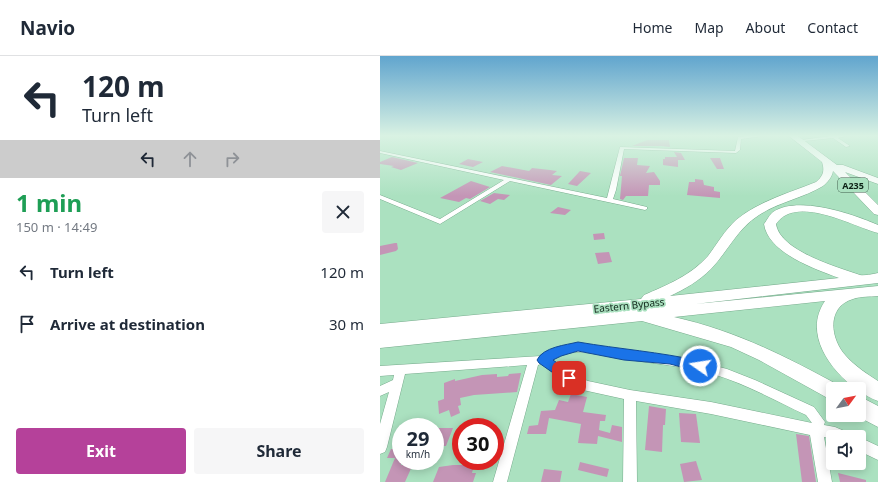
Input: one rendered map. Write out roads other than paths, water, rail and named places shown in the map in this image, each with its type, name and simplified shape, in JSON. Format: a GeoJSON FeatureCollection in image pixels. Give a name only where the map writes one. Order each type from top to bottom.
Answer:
{"type":"FeatureCollection","features":[{"type":"Feature","properties":{"kind":"highway","name":"A235"},"geometry":{"type":"LineString","coordinates":[[822,156],[840,167],[878,201]]}},
{"type":"Feature","properties":{"kind":"highway","name":"A235"},"geometry":{"type":"LineString","coordinates":[[822,156],[852,183],[878,212]]}},
{"type":"Feature","properties":{"kind":"highway"},"geometry":{"type":"LineString","coordinates":[[635,310],[693,278],[712,260],[731,232],[740,223],[763,207],[819,184],[827,179],[830,168],[826,159]]}},
{"type":"Feature","properties":{"kind":"highway"},"geometry":{"type":"LineString","coordinates":[[840,167],[878,181]]}},
{"type":"Feature","properties":{"kind":"highway"},"geometry":{"type":"LineString","coordinates":[[871,278],[836,272],[794,253],[775,237],[770,231],[770,225],[776,216],[788,210],[809,209],[845,216],[878,229]]}},
{"type":"Feature","properties":{"kind":"highway","name":"Eastern Bypass"},"geometry":{"type":"LineString","coordinates":[[380,341],[635,310],[871,278]]}},
{"type":"Feature","properties":{"kind":"highway","name":"Eastern Bypass"},"geometry":{"type":"LineString","coordinates":[[380,330],[848,295],[878,291]]}},
{"type":"Feature","properties":{"kind":"highway"},"geometry":{"type":"LineString","coordinates":[[848,295],[833,303],[827,312],[825,322],[826,334],[831,349],[839,361],[856,378],[878,392]]}},
{"type":"Feature","properties":{"kind":"highway"},"geometry":{"type":"LineString","coordinates":[[635,310],[676,324],[724,337],[769,356],[826,388]]}},
{"type":"Feature","properties":{"kind":"highway"},"geometry":{"type":"LineString","coordinates":[[866,410],[878,416]]}},
{"type":"Feature","properties":{"kind":"street"},"geometry":{"type":"LineString","coordinates":[[398,156],[645,208]]}},
{"type":"Feature","properties":{"kind":"street"},"geometry":{"type":"LineString","coordinates":[[609,201],[614,190],[620,156]]}},
{"type":"Feature","properties":{"kind":"street"},"geometry":{"type":"LineString","coordinates":[[380,197],[440,222],[507,182],[507,179]]}},
{"type":"Feature","properties":{"kind":"street"},"geometry":{"type":"LineString","coordinates":[[380,371],[538,360],[557,352],[578,346],[624,355],[670,359],[715,370],[810,411],[819,422],[816,430],[825,482]]}},
{"type":"Feature","properties":{"kind":"street"},"geometry":{"type":"LineString","coordinates":[[538,360],[569,378],[587,386],[630,395],[711,408],[826,432]]}},
{"type":"Feature","properties":{"kind":"street"},"geometry":{"type":"LineString","coordinates":[[500,482],[538,360]]}},
{"type":"Feature","properties":{"kind":"street"},"geometry":{"type":"LineString","coordinates":[[380,447],[401,369]]}},
{"type":"Feature","properties":{"kind":"street"},"geometry":{"type":"LineString","coordinates":[[380,391],[397,383]]}},
{"type":"Feature","properties":{"kind":"street"},"geometry":{"type":"LineString","coordinates":[[630,395],[630,482]]}},
{"type":"Feature","properties":{"kind":"street"},"geometry":{"type":"LineString","coordinates":[[866,447],[878,453]]}}]}
